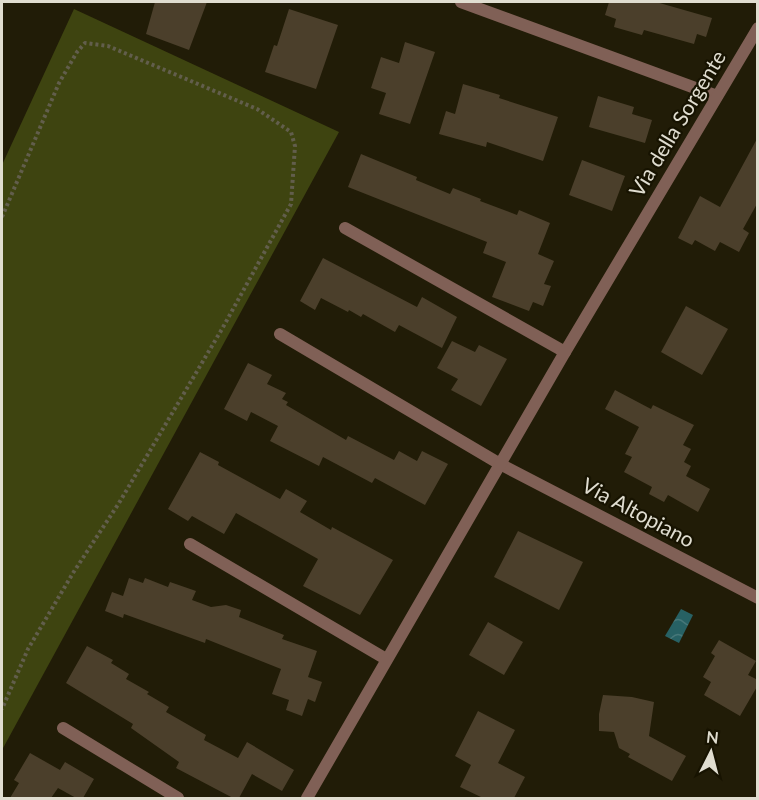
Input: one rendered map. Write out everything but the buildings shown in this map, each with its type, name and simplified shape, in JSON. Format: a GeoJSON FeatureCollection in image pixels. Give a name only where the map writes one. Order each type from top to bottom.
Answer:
{"type":"FeatureCollection","features":[{"type":"Feature","properties":{"kind":"street"},"geometry":{"type":"LineString","coordinates":[[461,2],[717,96]]}},
{"type":"Feature","properties":{"kind":"street","name":"Via della Sorgente"},"geometry":{"type":"LineString","coordinates":[[565,352],[758,27]]}},
{"type":"Feature","properties":{"kind":"street"},"geometry":{"type":"LineString","coordinates":[[307,798],[565,352],[345,228]]}},
{"type":"Feature","properties":{"kind":"street","name":"Via Altopiano"},"geometry":{"type":"LineString","coordinates":[[280,334],[500,464],[758,597]]}},
{"type":"Feature","properties":{"kind":"street"},"geometry":{"type":"LineString","coordinates":[[190,544],[386,659]]}},
{"type":"Feature","properties":{"kind":"street"},"geometry":{"type":"LineString","coordinates":[[63,728],[178,798]]}},
{"type":"Feature","properties":{"kind":"path"},"geometry":{"type":"LineString","coordinates":[[2,217],[59,83],[77,52],[85,43],[108,46],[257,109],[291,132],[295,146],[291,204],[222,328],[119,503],[73,573],[28,649],[2,709]]}},
{"type":"Feature","properties":{"kind":"green space"},"geometry":{"type":"Polygon","coordinates":[[[74,9],[339,132],[2,750],[2,165],[74,9]]]}},
{"type":"Feature","properties":{"kind":"water"},"geometry":{"type":"Polygon","coordinates":[[[681,609],[693,615],[679,643],[665,636],[681,609]]]}}]}
